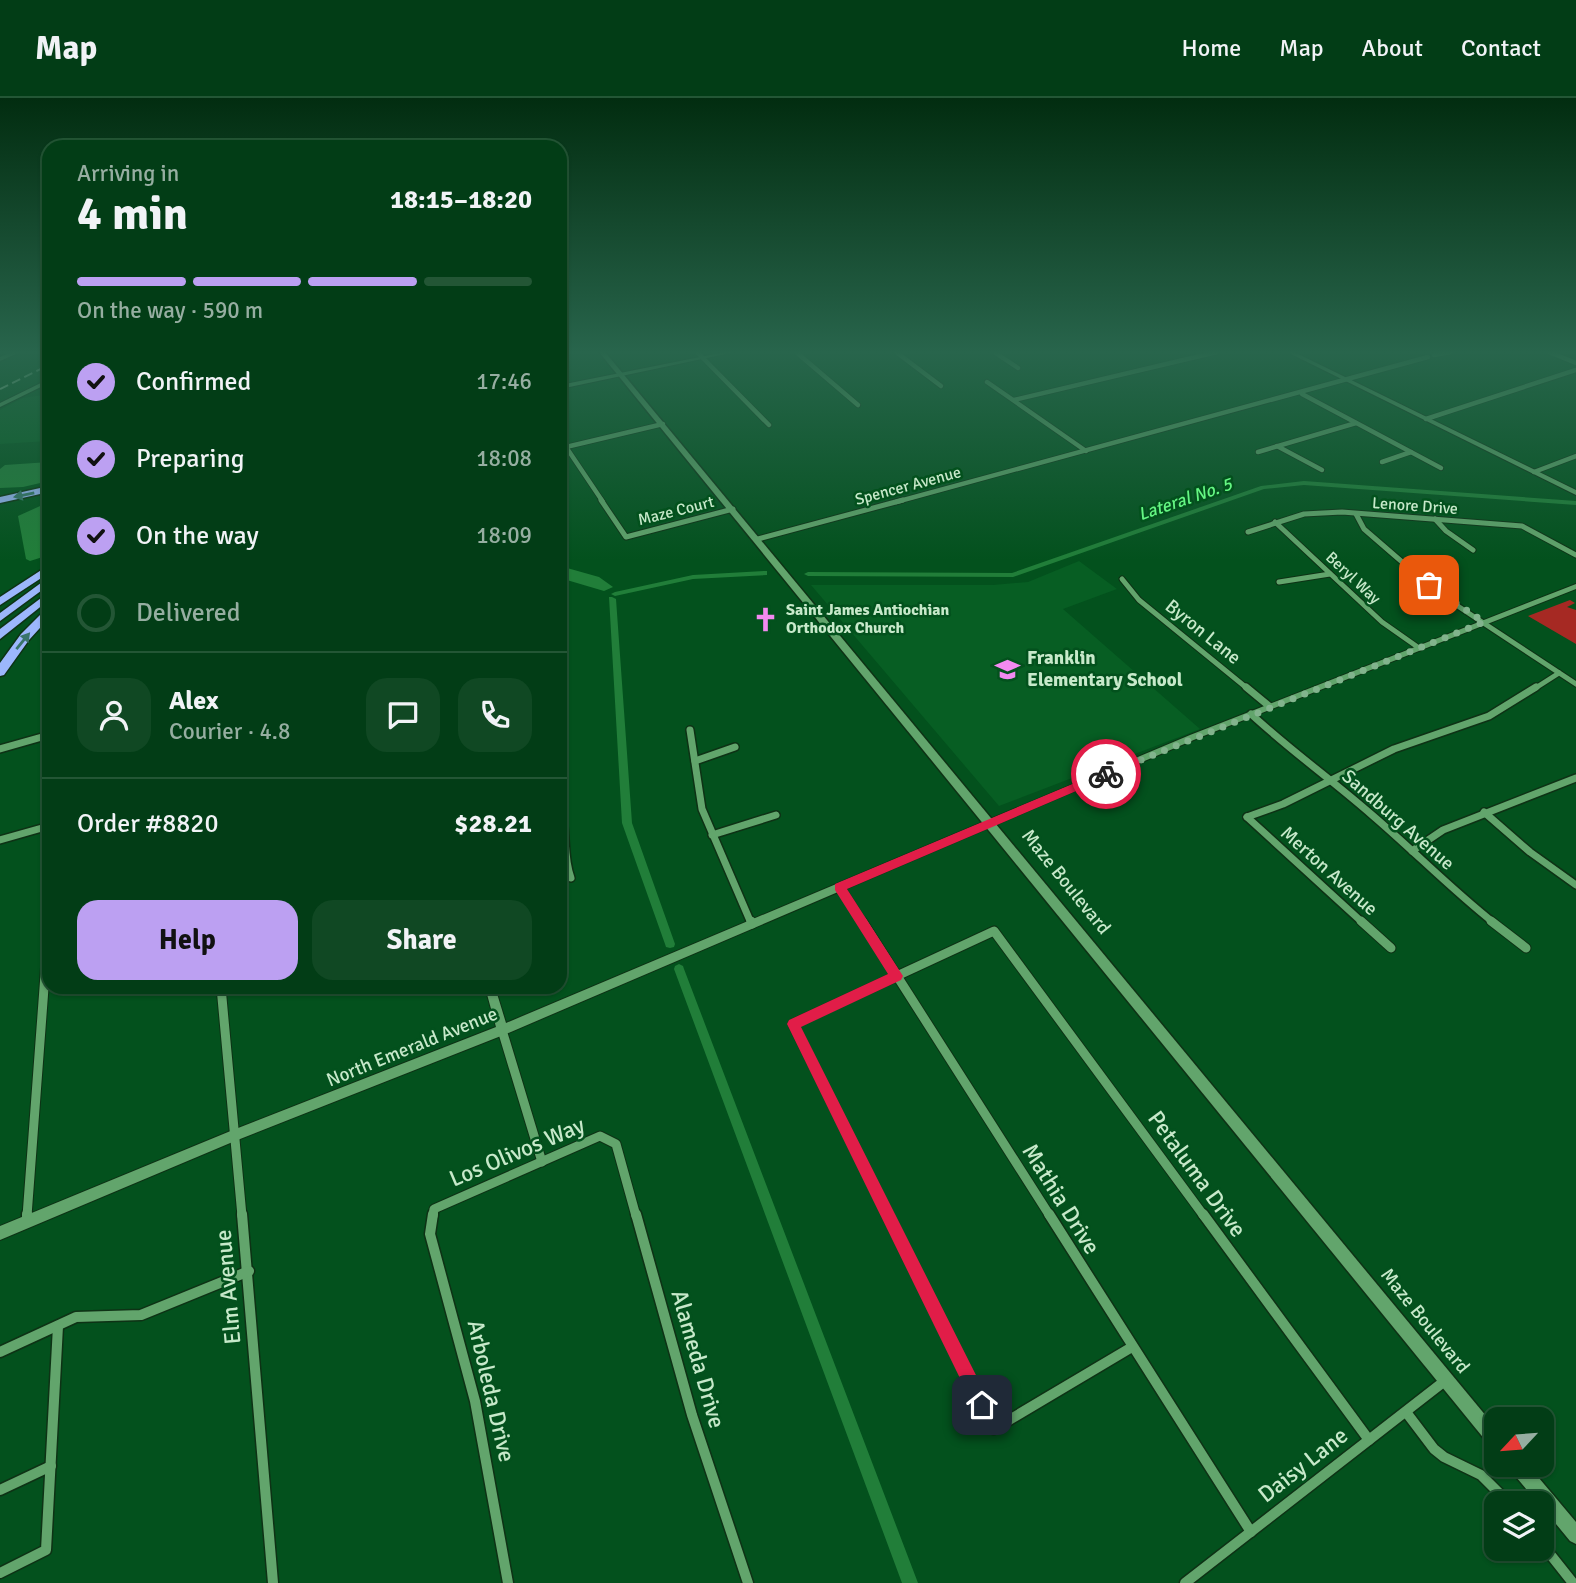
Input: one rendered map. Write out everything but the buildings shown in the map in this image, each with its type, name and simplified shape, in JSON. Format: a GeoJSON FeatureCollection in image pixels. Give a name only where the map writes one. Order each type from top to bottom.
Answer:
{"type":"FeatureCollection","features":[{"type":"Feature","properties":{"kind":"highway"},"geometry":{"type":"LineString","coordinates":[[0,500],[42,491]]}},
{"type":"Feature","properties":{"kind":"highway"},"geometry":{"type":"LineString","coordinates":[[0,602],[42,573]]}},
{"type":"Feature","properties":{"kind":"highway"},"geometry":{"type":"LineString","coordinates":[[0,618],[42,585]]}},
{"type":"Feature","properties":{"kind":"highway"},"geometry":{"type":"LineString","coordinates":[[0,635],[42,601]]}},
{"type":"Feature","properties":{"kind":"highway"},"geometry":{"type":"LineString","coordinates":[[0,673],[42,620]]}},
{"type":"Feature","properties":{"kind":"main road","name":"Maze Boulevard"},"geometry":{"type":"LineString","coordinates":[[661,421],[1484,1426]]}},
{"type":"Feature","properties":{"kind":"main road"},"geometry":{"type":"LineString","coordinates":[[1527,1477],[1576,1535]]}},
{"type":"Feature","properties":{"kind":"street"},"geometry":{"type":"LineString","coordinates":[[765,421],[769,425]]}},
{"type":"Feature","properties":{"kind":"street"},"geometry":{"type":"LineString","coordinates":[[1044,421],[1086,451]]}},
{"type":"Feature","properties":{"kind":"street","name":"Spencer Avenue"},"geometry":{"type":"LineString","coordinates":[[758,539],[1196,421]]}},
{"type":"Feature","properties":{"kind":"street"},"geometry":{"type":"LineString","coordinates":[[1353,421],[1441,468]]}},
{"type":"Feature","properties":{"kind":"street"},"geometry":{"type":"LineString","coordinates":[[1431,421],[1576,493]]}},
{"type":"Feature","properties":{"kind":"street"},"geometry":{"type":"LineString","coordinates":[[1258,452],[1356,423]]}},
{"type":"Feature","properties":{"kind":"street"},"geometry":{"type":"LineString","coordinates":[[567,447],[663,424]]}},
{"type":"Feature","properties":{"kind":"street"},"geometry":{"type":"LineString","coordinates":[[1277,446],[1322,470]]}},
{"type":"Feature","properties":{"kind":"street","name":"Maze Court"},"geometry":{"type":"LineString","coordinates":[[567,448],[626,537],[733,509]]}},
{"type":"Feature","properties":{"kind":"street"},"geometry":{"type":"LineString","coordinates":[[1382,462],[1412,452]]}},
{"type":"Feature","properties":{"kind":"street"},"geometry":{"type":"LineString","coordinates":[[1534,472],[1576,456]]}},
{"type":"Feature","properties":{"kind":"street","name":"Lenore Drive"},"geometry":{"type":"LineString","coordinates":[[1248,532],[1304,512],[1435,519],[1522,526],[1576,555]]}},
{"type":"Feature","properties":{"kind":"street"},"geometry":{"type":"LineString","coordinates":[[1356,514],[1364,529],[1438,593],[1576,684]]}},
{"type":"Feature","properties":{"kind":"street"},"geometry":{"type":"LineString","coordinates":[[1435,519],[1446,531],[1473,550]]}},
{"type":"Feature","properties":{"kind":"street","name":"Beryl Way"},"geometry":{"type":"LineString","coordinates":[[1275,522],[1382,622],[1419,649]]}},
{"type":"Feature","properties":{"kind":"street"},"geometry":{"type":"LineString","coordinates":[[1279,582],[1330,573]]}},
{"type":"Feature","properties":{"kind":"street","name":"Byron Lane"},"geometry":{"type":"LineString","coordinates":[[1122,579],[1130,592],[1269,706]]}},
{"type":"Feature","properties":{"kind":"street","name":"North Emerald Avenue"},"geometry":{"type":"LineString","coordinates":[[0,1233],[233,1136],[502,1030],[1269,706],[1576,586]]}},
{"type":"Feature","properties":{"kind":"street"},"geometry":{"type":"LineString","coordinates":[[1329,780],[1394,748],[1489,716],[1559,673]]}},
{"type":"Feature","properties":{"kind":"street","name":"Sandburg Avenue"},"geometry":{"type":"LineString","coordinates":[[1251,714],[1292,752],[1412,851],[1467,902],[1526,948]]}},
{"type":"Feature","properties":{"kind":"street"},"geometry":{"type":"LineString","coordinates":[[690,730],[702,809],[752,924]]}},
{"type":"Feature","properties":{"kind":"street"},"geometry":{"type":"LineString","coordinates":[[0,749],[42,737]]}},
{"type":"Feature","properties":{"kind":"street"},"geometry":{"type":"LineString","coordinates":[[695,761],[735,747]]}},
{"type":"Feature","properties":{"kind":"street"},"geometry":{"type":"LineString","coordinates":[[1412,851],[1443,831],[1484,812],[1576,778]]}},
{"type":"Feature","properties":{"kind":"street","name":"Merton Avenue"},"geometry":{"type":"LineString","coordinates":[[1329,780],[1283,804],[1247,817],[1391,948]]}},
{"type":"Feature","properties":{"kind":"street"},"geometry":{"type":"LineString","coordinates":[[1484,812],[1531,852],[1576,885]]}},
{"type":"Feature","properties":{"kind":"street"},"geometry":{"type":"LineString","coordinates":[[712,835],[776,815]]}},
{"type":"Feature","properties":{"kind":"street"},"geometry":{"type":"LineString","coordinates":[[0,840],[42,828]]}},
{"type":"Feature","properties":{"kind":"street"},"geometry":{"type":"LineString","coordinates":[[567,868],[570,878]]}},
{"type":"Feature","properties":{"kind":"street","name":"Mathia Drive"},"geometry":{"type":"LineString","coordinates":[[840,887],[1251,1532]]}},
{"type":"Feature","properties":{"kind":"street","name":"Petaluma Drive"},"geometry":{"type":"LineString","coordinates":[[897,976],[993,931],[1369,1440]]}},
{"type":"Feature","properties":{"kind":"street"},"geometry":{"type":"LineString","coordinates":[[897,976],[793,1024],[994,1429],[1132,1347]]}},
{"type":"Feature","properties":{"kind":"street"},"geometry":{"type":"LineString","coordinates":[[27,1221],[44,994]]}},
{"type":"Feature","properties":{"kind":"street","name":"Elm Avenue"},"geometry":{"type":"LineString","coordinates":[[222,994],[233,1136],[249,1271],[270,1581]]}},
{"type":"Feature","properties":{"kind":"street"},"geometry":{"type":"LineString","coordinates":[[492,994],[542,1162]]}},
{"type":"Feature","properties":{"kind":"street","name":"Los Olivos Way"},"geometry":{"type":"LineString","coordinates":[[434,1209],[600,1136],[616,1144]]}},
{"type":"Feature","properties":{"kind":"street","name":"Alameda Drive"},"geometry":{"type":"LineString","coordinates":[[616,1144],[692,1415],[748,1583]]}},
{"type":"Feature","properties":{"kind":"street","name":"Arboleda Drive"},"geometry":{"type":"LineString","coordinates":[[434,1209],[430,1234],[475,1401],[508,1583]]}},
{"type":"Feature","properties":{"kind":"street"},"geometry":{"type":"LineString","coordinates":[[0,1352],[75,1317],[141,1315],[249,1271]]}},
{"type":"Feature","properties":{"kind":"street"},"geometry":{"type":"LineString","coordinates":[[0,1573],[47,1550],[58,1326]]}},
{"type":"Feature","properties":{"kind":"street","name":"Daisy Lane"},"geometry":{"type":"LineString","coordinates":[[1185,1583],[1446,1380]]}},
{"type":"Feature","properties":{"kind":"street"},"geometry":{"type":"LineString","coordinates":[[1406,1412],[1434,1449],[1444,1457],[1481,1475],[1497,1491]]}},
{"type":"Feature","properties":{"kind":"street"},"geometry":{"type":"LineString","coordinates":[[0,1490],[51,1466]]}},
{"type":"Feature","properties":{"kind":"street"},"geometry":{"type":"LineString","coordinates":[[1554,1559],[1573,1583]]}},
{"type":"Feature","properties":{"kind":"shaded area"},"geometry":{"type":"Polygon","coordinates":[[[0,421],[42,421],[42,441],[0,444],[0,421]]]}},
{"type":"Feature","properties":{"kind":"shaded area"},"geometry":{"type":"Polygon","coordinates":[[[42,462],[42,483],[0,488],[0,469],[5,465],[42,462]]]}},
{"type":"Feature","properties":{"kind":"shaded area"},"geometry":{"type":"Polygon","coordinates":[[[42,505],[42,557],[30,561],[26,559],[18,516],[42,505]]]}},
{"type":"Feature","properties":{"kind":"shaded area","name":"Franklin Elementary School"},"geometry":{"type":"Polygon","coordinates":[[[1079,561],[1117,589],[1063,609],[1200,729],[999,806],[811,585],[993,585],[1028,582],[1079,561]]]}},
{"type":"Feature","properties":{"kind":"shaded area"},"geometry":{"type":"Polygon","coordinates":[[[567,568],[599,577],[613,587],[604,591],[567,580],[567,568]]]}},
{"type":"Feature","properties":{"kind":"shaded area"},"geometry":{"type":"Polygon","coordinates":[[[1570,600],[1575,603],[1567,607],[1576,610],[1576,644],[1528,616],[1570,600]]]}},
{"type":"Feature","properties":{"kind":"waterway","name":"Lateral No. 5"},"geometry":{"type":"LineString","coordinates":[[808,574],[1013,575],[1263,487],[1304,483],[1576,503]]}},
{"type":"Feature","properties":{"kind":"waterway"},"geometry":{"type":"LineString","coordinates":[[615,594],[693,577],[764,573]]}},
{"type":"Feature","properties":{"kind":"waterway"},"geometry":{"type":"LineString","coordinates":[[612,599],[627,823],[670,944]]}},
{"type":"Feature","properties":{"kind":"waterway"},"geometry":{"type":"LineString","coordinates":[[679,969],[910,1583]]}},
{"type":"Feature","properties":{"kind":"way so far"},"geometry":{"type":"LineString","coordinates":[[1106,774],[1484,622],[1429,585]]}},
{"type":"Feature","properties":{"kind":"place","name":"Saint James Antiochian Orthodox Church"},"geometry":{"type":"Point","coordinates":[766,619]}},
{"type":"Feature","properties":{"kind":"place","name":"Franklin Elementary School"},"geometry":{"type":"Point","coordinates":[1007,669]}},
{"type":"Feature","properties":{"kind":"route"},"geometry":{"type":"LineString","coordinates":[[982,1405],[793,1024],[897,976],[840,887],[1106,774]]}}]}
